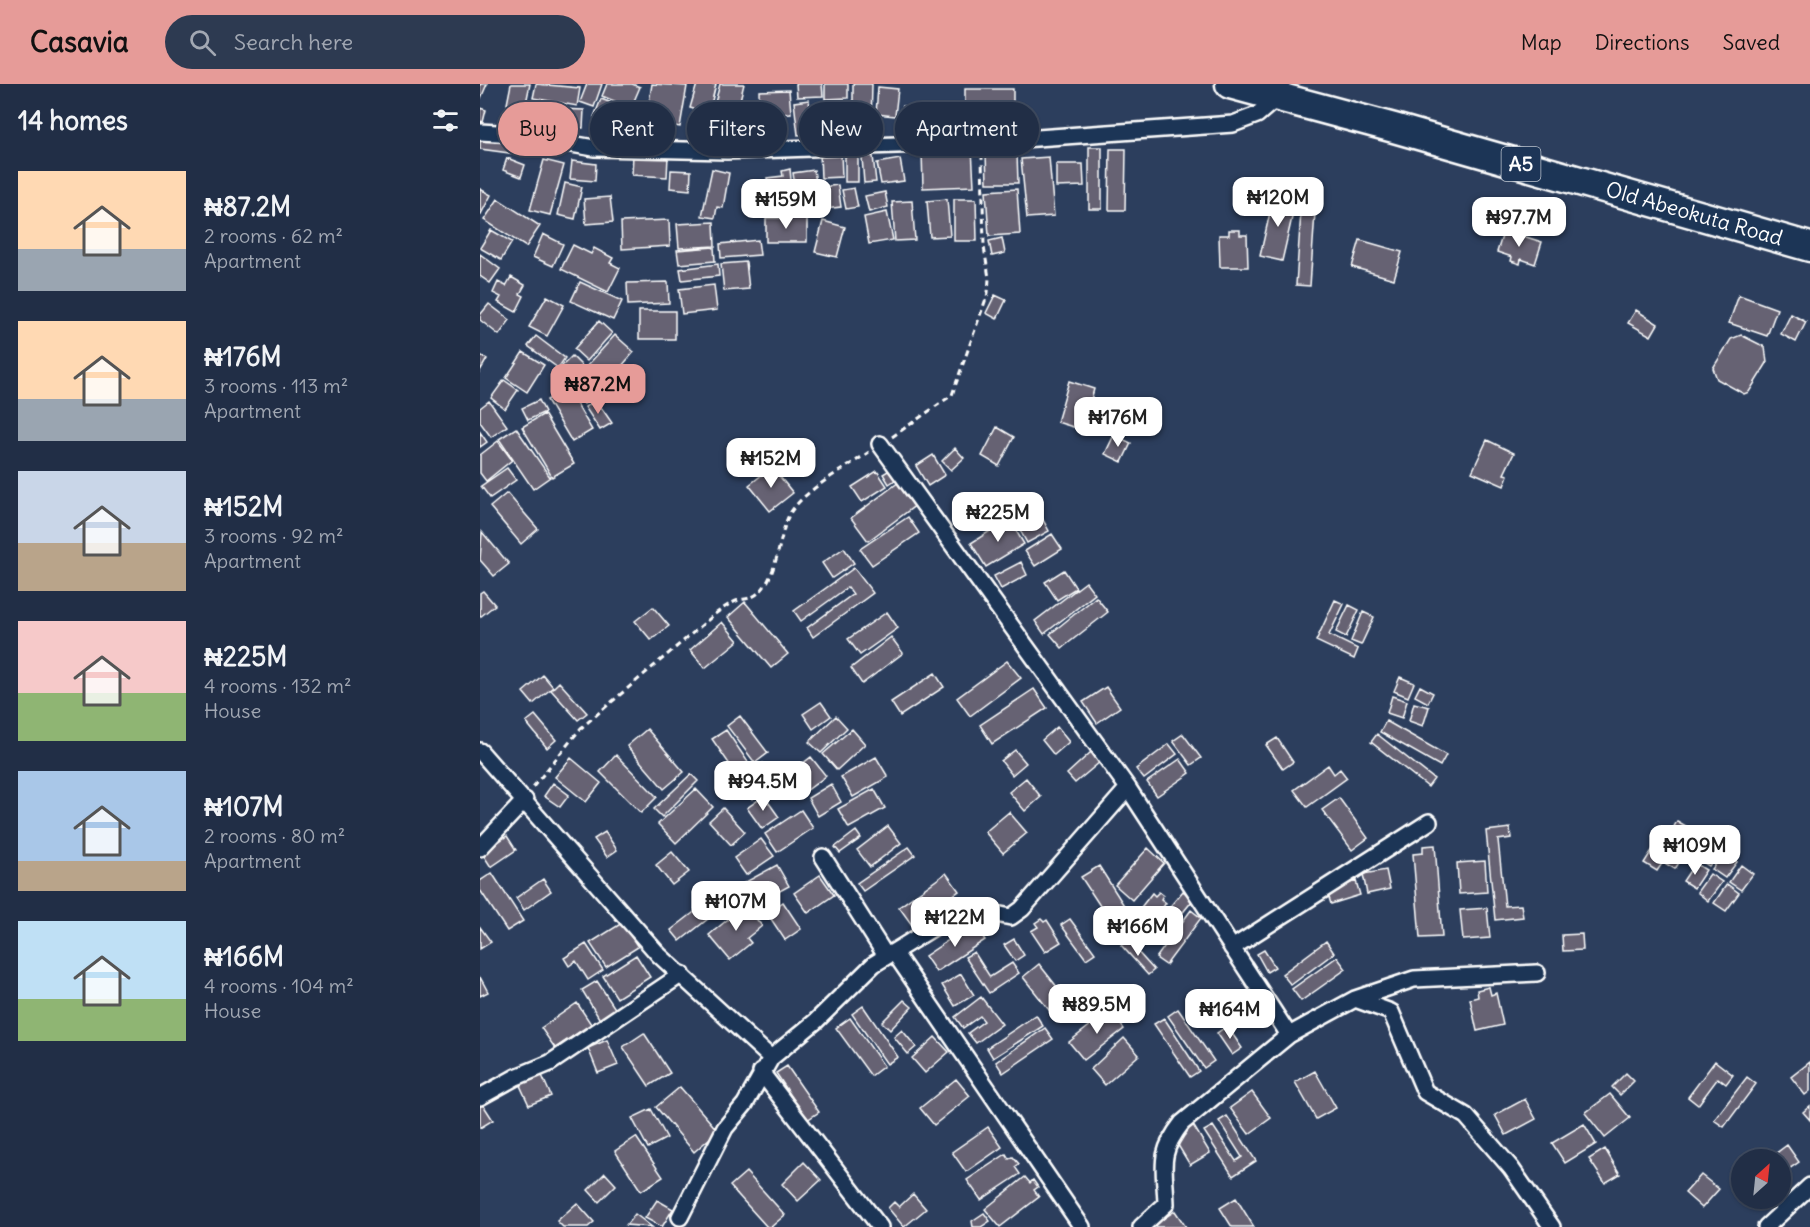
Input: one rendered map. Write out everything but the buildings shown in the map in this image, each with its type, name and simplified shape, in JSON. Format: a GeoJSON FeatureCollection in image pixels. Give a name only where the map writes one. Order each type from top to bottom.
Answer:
{"type":"FeatureCollection","features":[{"type":"Feature","properties":{"kind":"highway","name":"Old Abeokuta Road"},"geometry":{"type":"LineString","coordinates":[[1230,84],[1394,128],[1810,247]]}},
{"type":"Feature","properties":{"kind":"street"},"geometry":{"type":"LineString","coordinates":[[1039,138],[1233,124],[1257,115],[1278,97]]}},
{"type":"Feature","properties":{"kind":"street"},"geometry":{"type":"LineString","coordinates":[[480,132],[515,134],[594,148],[716,151],[895,145]]}},
{"type":"Feature","properties":{"kind":"street"},"geometry":{"type":"LineString","coordinates":[[880,444],[1128,788],[1289,1035]]}},
{"type":"Feature","properties":{"kind":"street"},"geometry":{"type":"LineString","coordinates":[[480,751],[633,926],[771,1058]]}},
{"type":"Feature","properties":{"kind":"street"},"geometry":{"type":"LineString","coordinates":[[680,1217],[725,1128],[745,1104],[761,1072],[771,1058],[816,1021],[874,964],[965,908],[1011,917],[1022,909],[1128,788]]}},
{"type":"Feature","properties":{"kind":"street"},"geometry":{"type":"LineString","coordinates":[[480,848],[525,800]]}},
{"type":"Feature","properties":{"kind":"street"},"geometry":{"type":"LineString","coordinates":[[1232,948],[1429,822]]}},
{"type":"Feature","properties":{"kind":"street"},"geometry":{"type":"LineString","coordinates":[[823,857],[1082,1227]]}},
{"type":"Feature","properties":{"kind":"street"},"geometry":{"type":"LineString","coordinates":[[1141,1227],[1166,1204],[1163,1158],[1169,1139],[1182,1123],[1289,1035],[1355,999],[1413,979],[1537,973]]}},
{"type":"Feature","properties":{"kind":"street"},"geometry":{"type":"LineString","coordinates":[[480,1097],[516,1077],[550,1063],[682,974]]}},
{"type":"Feature","properties":{"kind":"street"},"geometry":{"type":"LineString","coordinates":[[1355,999],[1390,1012],[1425,1092],[1466,1116],[1511,1168],[1552,1227]]}},
{"type":"Feature","properties":{"kind":"street"},"geometry":{"type":"LineString","coordinates":[[761,1072],[880,1227]]}},
{"type":"Feature","properties":{"kind":"street"},"geometry":{"type":"LineString","coordinates":[[1766,1227],[1810,1186]]}},
{"type":"Feature","properties":{"kind":"path"},"geometry":{"type":"LineString","coordinates":[[525,800],[541,774],[581,728],[715,614],[737,601],[754,597],[766,582],[778,557],[782,535],[790,514],[802,498],[952,395],[988,293],[989,278],[984,247],[982,156]]}}]}
